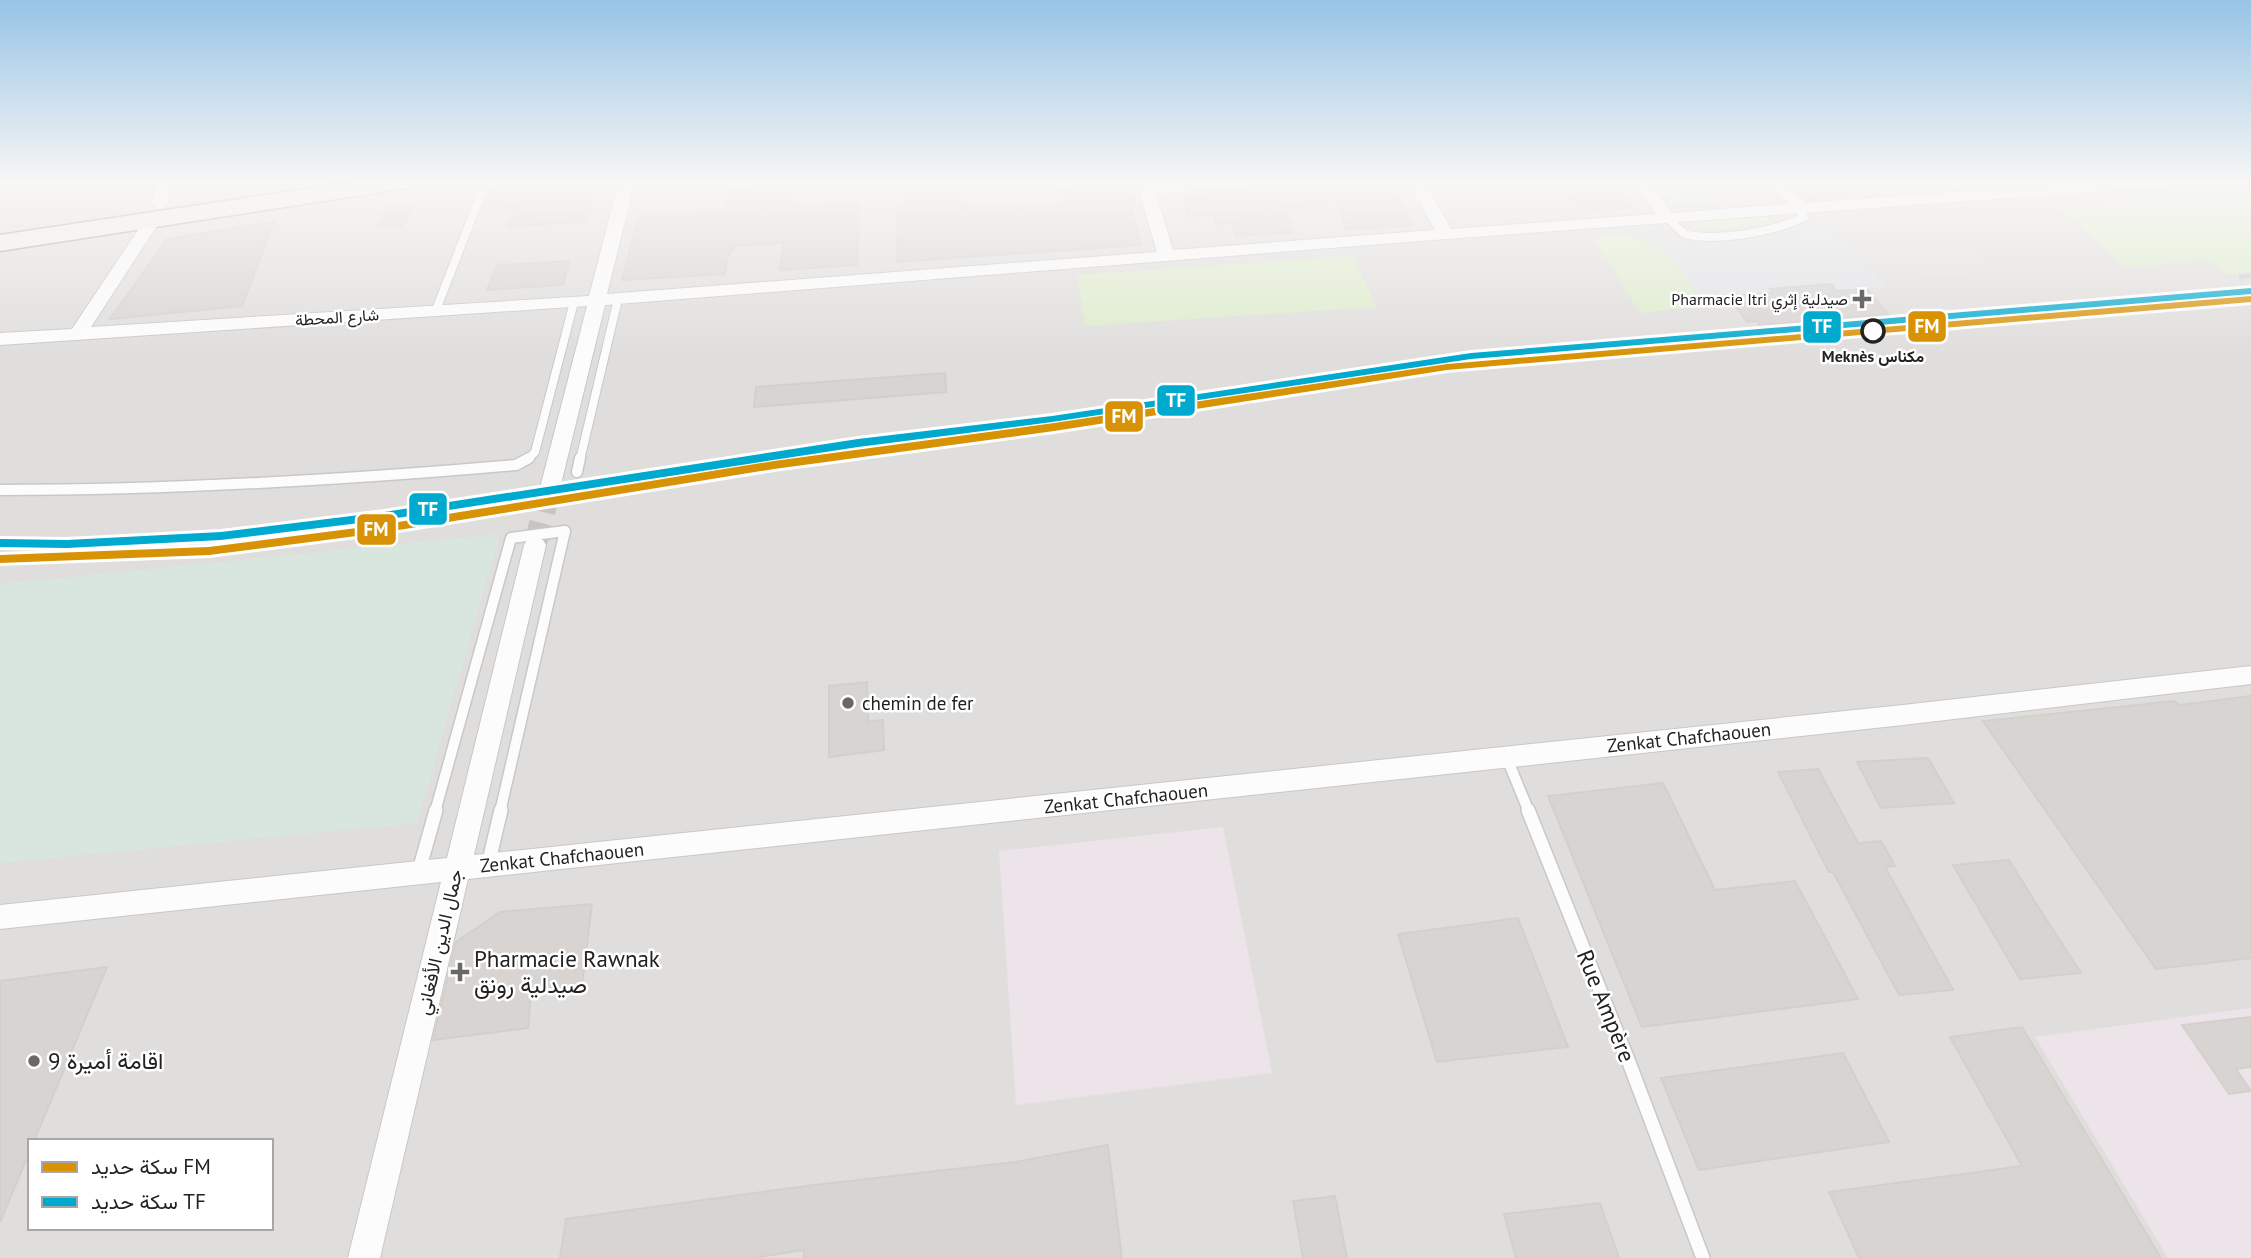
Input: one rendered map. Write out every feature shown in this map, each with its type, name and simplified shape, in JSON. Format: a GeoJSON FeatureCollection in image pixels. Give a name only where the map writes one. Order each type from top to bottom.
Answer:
{"type":"FeatureCollection","features":[{"type":"Feature","properties":{"kind":"street"},"geometry":{"type":"LineString","coordinates":[[78,334],[136,240]]}},
{"type":"Feature","properties":{"kind":"street"},"geometry":{"type":"LineString","coordinates":[[551,484],[612,240]]}},
{"type":"Feature","properties":{"kind":"street"},"geometry":{"type":"LineString","coordinates":[[1162,240],[1166,255]]}},
{"type":"Feature","properties":{"kind":"street","name":"شارع المحطة"},"geometry":{"type":"LineString","coordinates":[[0,339],[618,299],[1370,240]]}},
{"type":"Feature","properties":{"kind":"street","name":"جمال الدين الأفغاني"},"geometry":{"type":"LineString","coordinates":[[364,1258],[535,545]]}},
{"type":"Feature","properties":{"kind":"street","name":"Zenkat Chafchaouen"},"geometry":{"type":"LineString","coordinates":[[0,917],[1903,715],[2251,675]]}},
{"type":"Feature","properties":{"kind":"lane"},"geometry":{"type":"LineString","coordinates":[[436,310],[463,240]]}},
{"type":"Feature","properties":{"kind":"lane"},"geometry":{"type":"LineString","coordinates":[[577,472],[618,299]]}},
{"type":"Feature","properties":{"kind":"lane"},"geometry":{"type":"LineString","coordinates":[[0,490],[166,489],[351,479],[516,466],[525,462],[535,452],[574,302]]}},
{"type":"Feature","properties":{"kind":"lane"},"geometry":{"type":"LineString","coordinates":[[418,874],[511,538],[565,531],[488,865]]}},
{"type":"Feature","properties":{"kind":"lane","name":"Rue Ampère"},"geometry":{"type":"LineString","coordinates":[[1506,756],[1625,1053],[1703,1258]]}},
{"type":"Feature","properties":{"kind":"shaded area"},"geometry":{"type":"Polygon","coordinates":[[[0,240],[2251,240],[2251,1258],[0,1258],[0,240]]]}},
{"type":"Feature","properties":{"kind":"shaded area"},"geometry":{"type":"Polygon","coordinates":[[[1640,240],[1696,242],[1842,240],[1886,287],[1837,291],[1831,284],[1771,289],[1773,293],[1730,296],[1734,304],[1706,306],[1665,249],[1640,240]]]}},
{"type":"Feature","properties":{"kind":"shaded area"},"geometry":{"type":"Polygon","coordinates":[[[1842,240],[1967,240],[2000,272],[1880,281],[1842,240]]]}},
{"type":"Feature","properties":{"kind":"shaded area"},"geometry":{"type":"Polygon","coordinates":[[[500,534],[417,823],[0,863],[0,584],[500,534]]]}},
{"type":"Feature","properties":{"kind":"shaded area"},"geometry":{"type":"Polygon","coordinates":[[[1223,827],[1272,1073],[1016,1105],[999,851],[1223,827]]]}},
{"type":"Feature","properties":{"kind":"shaded area"},"geometry":{"type":"Polygon","coordinates":[[[2251,1008],[2251,1258],[2168,1258],[2035,1037],[2251,1008]]]}},
{"type":"Feature","properties":{"kind":"green space"},"geometry":{"type":"Polygon","coordinates":[[[1595,240],[1640,240],[1665,249],[1706,306],[1640,313],[1595,240]]]}},
{"type":"Feature","properties":{"kind":"green space"},"geometry":{"type":"Polygon","coordinates":[[[2094,240],[2251,240],[2251,272],[2226,274],[2210,260],[2124,267],[2094,240]]]}},
{"type":"Feature","properties":{"kind":"green space"},"geometry":{"type":"Polygon","coordinates":[[[1353,256],[1376,307],[1085,326],[1077,275],[1353,256]]]}},
{"type":"Feature","properties":{"kind":"building"},"geometry":{"type":"Polygon","coordinates":[[[166,240],[267,240],[242,306],[110,319],[166,240]]]}},
{"type":"Feature","properties":{"kind":"building"},"geometry":{"type":"Polygon","coordinates":[[[633,240],[858,240],[857,265],[780,270],[783,243],[736,246],[728,256],[725,274],[622,280],[633,240]]]}},
{"type":"Feature","properties":{"kind":"building"},"geometry":{"type":"Polygon","coordinates":[[[897,240],[1139,240],[1140,245],[897,262],[897,240]]]}},
{"type":"Feature","properties":{"kind":"building"},"geometry":{"type":"Polygon","coordinates":[[[569,261],[563,285],[487,290],[497,265],[569,261]]]}},
{"type":"Feature","properties":{"kind":"building"},"geometry":{"type":"Polygon","coordinates":[[[1831,284],[1837,291],[1867,289],[1889,315],[1759,325],[1756,321],[1747,322],[1729,296],[1773,293],[1770,289],[1831,284]]]}},
{"type":"Feature","properties":{"kind":"building"},"geometry":{"type":"Polygon","coordinates":[[[945,373],[946,392],[754,407],[756,387],[945,373]]]}},
{"type":"Feature","properties":{"kind":"building","name":"chemin de fer"},"geometry":{"type":"Polygon","coordinates":[[[867,682],[868,722],[883,720],[884,750],[829,757],[829,686],[867,682]]]}},
{"type":"Feature","properties":{"kind":"building"},"geometry":{"type":"Polygon","coordinates":[[[2251,696],[2251,958],[2156,969],[1983,721],[2175,701],[2179,705],[2251,696]]]}},
{"type":"Feature","properties":{"kind":"building"},"geometry":{"type":"Polygon","coordinates":[[[1928,758],[1954,803],[1881,808],[1857,762],[1928,758]]]}},
{"type":"Feature","properties":{"kind":"building"},"geometry":{"type":"Polygon","coordinates":[[[1818,769],[1858,843],[1881,841],[1895,866],[1885,867],[1953,990],[1899,995],[1833,872],[1829,872],[1778,772],[1818,769]]]}},
{"type":"Feature","properties":{"kind":"building"},"geometry":{"type":"Polygon","coordinates":[[[1663,783],[1715,890],[1795,881],[1858,999],[1642,1027],[1548,796],[1663,783]]]}},
{"type":"Feature","properties":{"kind":"building"},"geometry":{"type":"Polygon","coordinates":[[[2009,860],[2081,973],[2020,979],[1953,865],[2009,860]]]}},
{"type":"Feature","properties":{"kind":"building"},"geometry":{"type":"Polygon","coordinates":[[[592,904],[582,985],[531,991],[528,1028],[433,1040],[456,942],[500,912],[592,904]]]}},
{"type":"Feature","properties":{"kind":"building"},"geometry":{"type":"Polygon","coordinates":[[[1518,918],[1568,1047],[1437,1062],[1398,934],[1518,918]]]}},
{"type":"Feature","properties":{"kind":"building","name":"اقامة أميرة 9"},"geometry":{"type":"Polygon","coordinates":[[[107,967],[35,1139],[28,1139],[28,1156],[0,1222],[0,981],[107,967]]]}},
{"type":"Feature","properties":{"kind":"building"},"geometry":{"type":"Polygon","coordinates":[[[2251,1017],[2251,1067],[2236,1069],[2251,1091],[2229,1094],[2182,1025],[2251,1017]]]}},
{"type":"Feature","properties":{"kind":"building"},"geometry":{"type":"Polygon","coordinates":[[[2022,1027],[2161,1258],[1859,1258],[1829,1192],[2022,1166],[1950,1037],[2022,1027]]]}},
{"type":"Feature","properties":{"kind":"building"},"geometry":{"type":"Polygon","coordinates":[[[1843,1053],[1889,1142],[1699,1170],[1661,1078],[1843,1053]]]}},
{"type":"Feature","properties":{"kind":"building"},"geometry":{"type":"Polygon","coordinates":[[[1108,1145],[1122,1258],[804,1258],[804,1250],[752,1258],[560,1258],[566,1219],[806,1186],[1015,1162],[1108,1145]]]}},
{"type":"Feature","properties":{"kind":"building"},"geometry":{"type":"Polygon","coordinates":[[[1335,1196],[1347,1258],[1303,1258],[1293,1201],[1335,1196]]]}},
{"type":"Feature","properties":{"kind":"building"},"geometry":{"type":"Polygon","coordinates":[[[1600,1203],[1619,1258],[1516,1258],[1504,1214],[1600,1203]]]}},
{"type":"Feature","properties":{"kind":"tunnel"},"geometry":{"type":"LineString","coordinates":[[535,545],[551,484]]}},
{"type":"Feature","properties":{"kind":"railway"},"geometry":{"type":"LineString","coordinates":[[2239,277],[2251,276]]}},
{"type":"Feature","properties":{"kind":"rail line","name":"TF"},"geometry":{"type":"LineString","coordinates":[[0,543],[67,544],[221,536],[384,516],[858,443],[1052,419],[1471,356],[2251,291]]}},
{"type":"Feature","properties":{"kind":"rail line","name":"FM"},"geometry":{"type":"LineString","coordinates":[[0,559],[209,551],[380,529],[774,465],[1054,427],[1447,367],[2251,299]]}},
{"type":"Feature","properties":{"kind":"place","name":"Pharmacie Itri صيدلية إثري"},"geometry":{"type":"Point","coordinates":[1862,299]}},
{"type":"Feature","properties":{"kind":"place","name":"Meknès مكناس"},"geometry":{"type":"Point","coordinates":[1873,331]}},
{"type":"Feature","properties":{"kind":"place","name":"chemin de fer"},"geometry":{"type":"Point","coordinates":[848,703]}},
{"type":"Feature","properties":{"kind":"place","name":"Pharmacie Rawnak صيدلية رونق"},"geometry":{"type":"Point","coordinates":[460,972]}},
{"type":"Feature","properties":{"kind":"place","name":"اقامة أميرة 9"},"geometry":{"type":"Point","coordinates":[34,1061]}}]}
